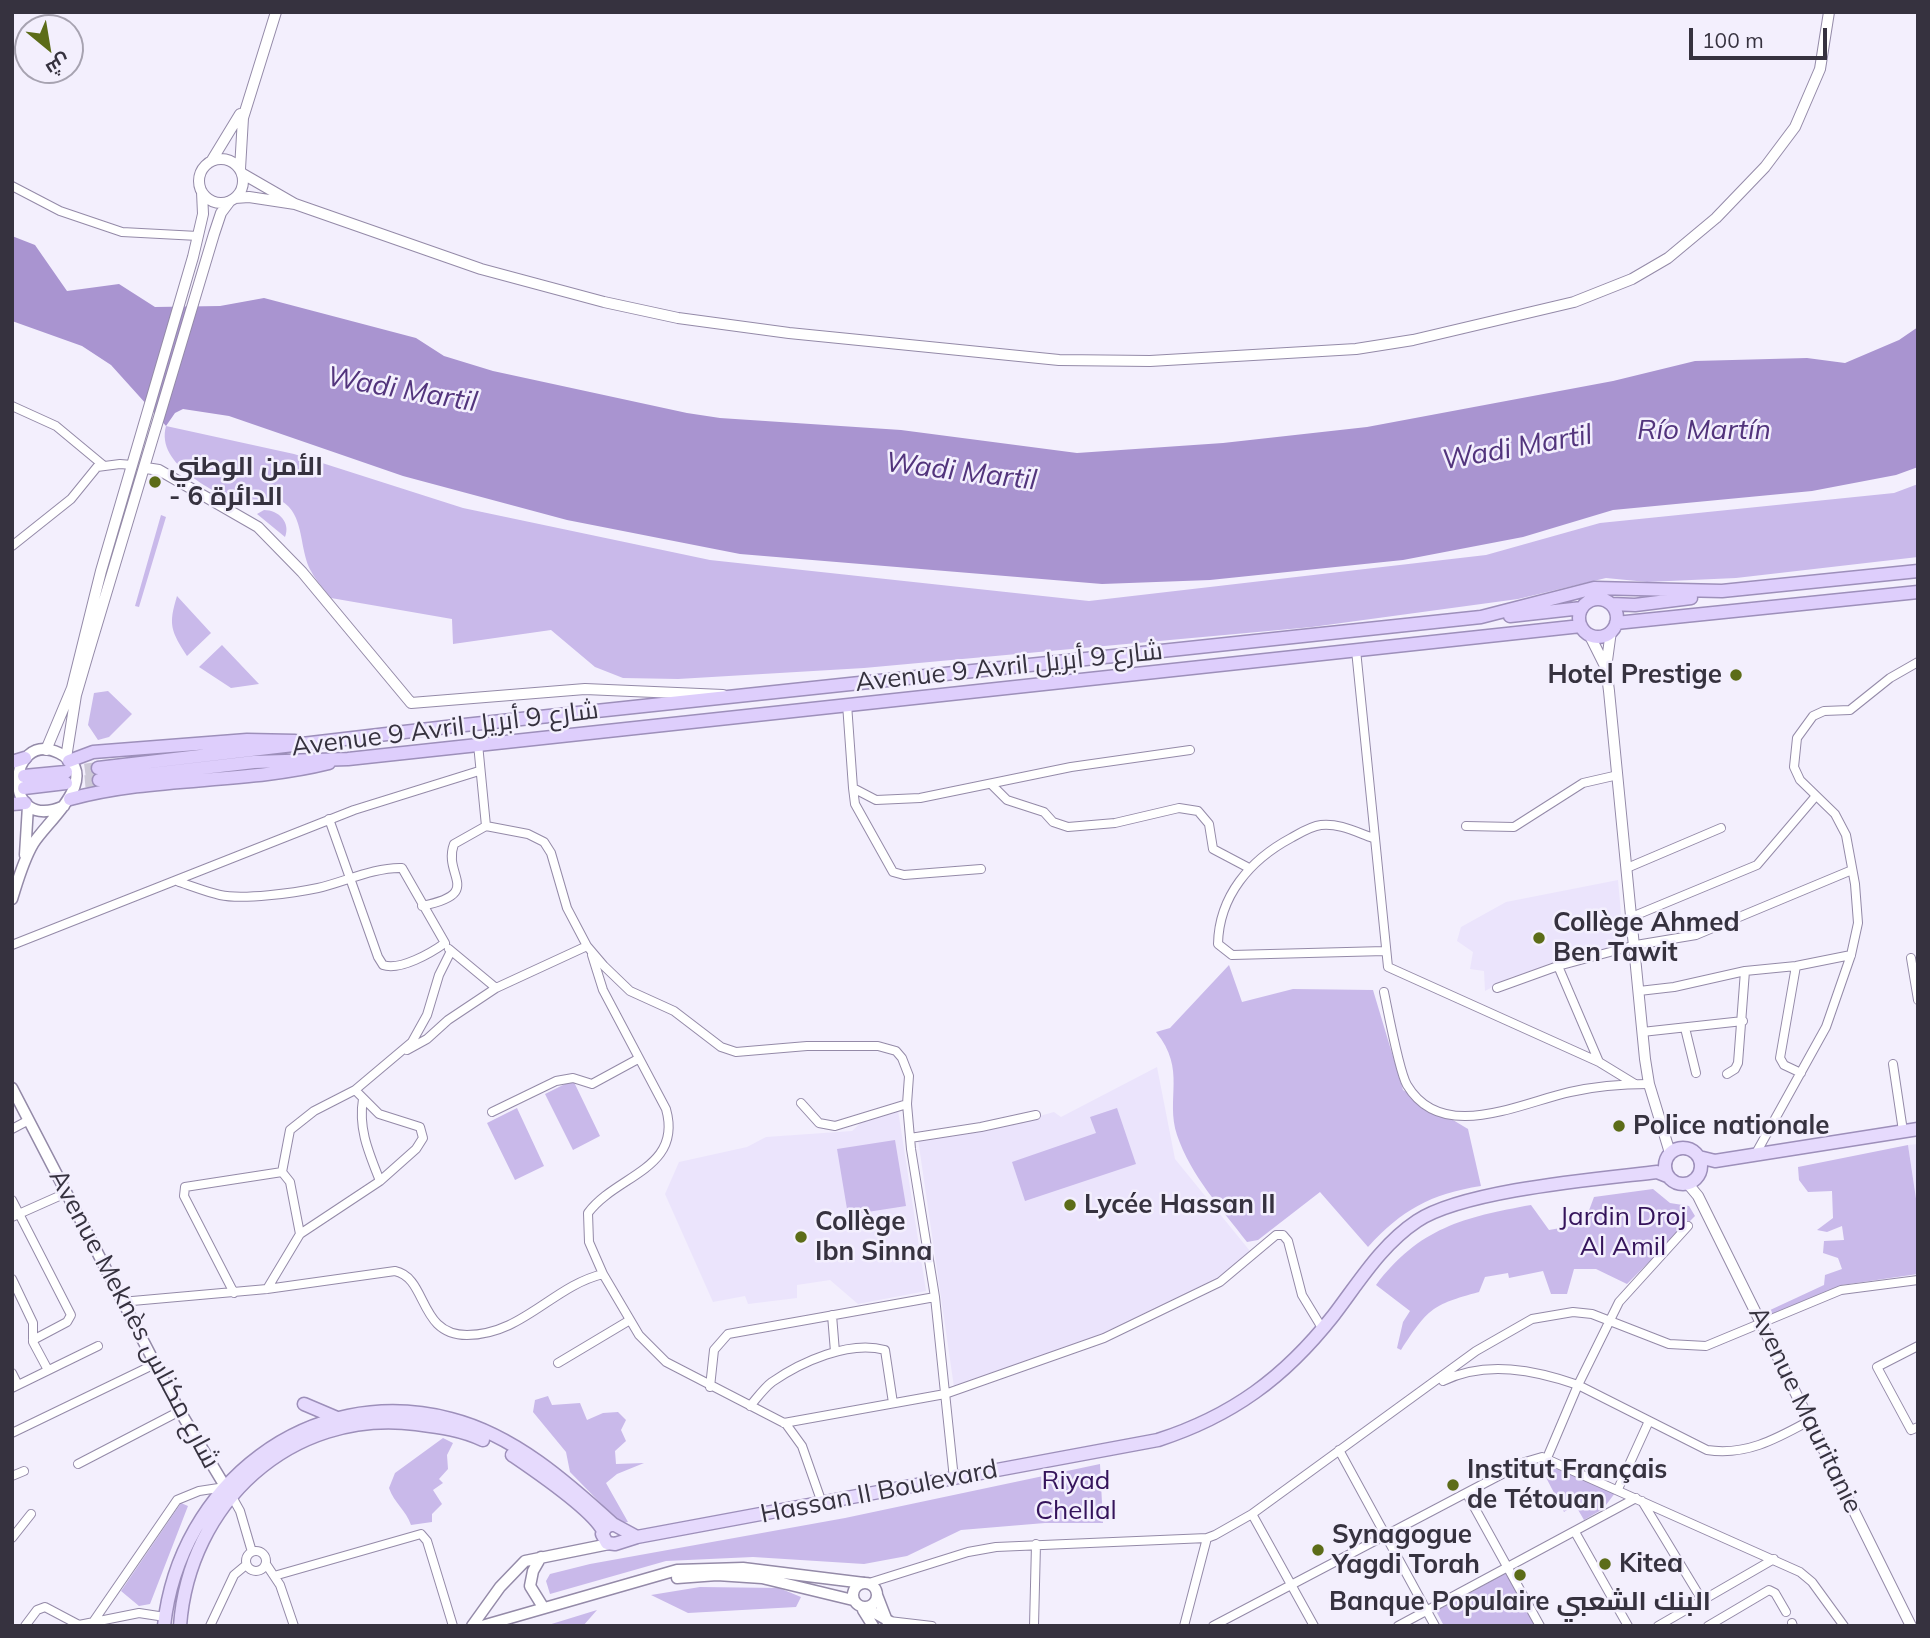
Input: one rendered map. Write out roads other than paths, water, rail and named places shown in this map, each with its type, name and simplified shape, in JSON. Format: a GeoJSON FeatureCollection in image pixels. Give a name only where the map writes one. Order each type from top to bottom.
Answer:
{"type":"FeatureCollection","features":[{"type":"Feature","properties":{"kind":"highway","name":"Avenue 9 Avril شارع 9 أبريل"},"geometry":{"type":"LineString","coordinates":[[1585,630],[1356,650],[348,759],[254,762],[98,774],[334,742],[734,696],[1481,617],[1594,588],[1722,592],[1918,571]]}},
{"type":"Feature","properties":{"kind":"highway"},"geometry":{"type":"LineString","coordinates":[[1481,617],[1582,608],[1595,599],[1611,604],[1635,606],[1722,592]]}},
{"type":"Feature","properties":{"kind":"highway"},"geometry":{"type":"LineString","coordinates":[[1582,608],[1585,630],[1598,637],[1614,627],[1918,592]]}},
{"type":"Feature","properties":{"kind":"highway"},"geometry":{"type":"LineString","coordinates":[[1611,604],[1615,609],[1614,627]]}},
{"type":"Feature","properties":{"kind":"highway"},"geometry":{"type":"LineString","coordinates":[[24,782],[67,768],[93,752],[224,742],[334,742]]}},
{"type":"Feature","properties":{"kind":"highway"},"geometry":{"type":"LineString","coordinates":[[67,802],[96,792],[306,769],[348,759]]}},
{"type":"Feature","properties":{"kind":"main road"},"geometry":{"type":"LineString","coordinates":[[12,899],[25,858],[43,829],[67,802],[76,781],[67,768],[46,750],[19,760],[15,779],[22,804],[25,858]]}},
{"type":"Feature","properties":{"kind":"main road"},"geometry":{"type":"LineString","coordinates":[[22,804],[47,811],[67,802]]}},
{"type":"Feature","properties":{"kind":"main road","name":"Avenue Meknès شارع مكناس"},"geometry":{"type":"LineString","coordinates":[[12,1088],[121,1302],[180,1411],[228,1491]]}},
{"type":"Feature","properties":{"kind":"main road"},"geometry":{"type":"LineString","coordinates":[[1715,1161],[1695,1179],[1676,1183],[1663,1171],[1674,1151],[1686,1148],[1699,1157],[1715,1161],[1918,1129]]}},
{"type":"Feature","properties":{"kind":"main road"},"geometry":{"type":"LineString","coordinates":[[1695,1179],[1699,1157]]}},
{"type":"Feature","properties":{"kind":"main road","name":"Hassan II Boulevard"},"geometry":{"type":"LineString","coordinates":[[472,1626],[517,1567],[525,1561],[587,1548],[611,1534],[637,1537],[1158,1440],[1198,1427],[1248,1400],[1286,1367],[1322,1328],[1378,1255],[1400,1234],[1429,1215],[1462,1204],[1530,1189],[1663,1171]]}},
{"type":"Feature","properties":{"kind":"main road"},"geometry":{"type":"LineString","coordinates":[[304,1404],[337,1418]]}},
{"type":"Feature","properties":{"kind":"main road"},"geometry":{"type":"LineString","coordinates":[[180,1626],[184,1587],[197,1550],[228,1491],[273,1446],[298,1432],[337,1418],[397,1411],[464,1423],[544,1466],[611,1534]]}},
{"type":"Feature","properties":{"kind":"main road"},"geometry":{"type":"LineString","coordinates":[[165,1623],[178,1559],[204,1511],[275,1457],[322,1432],[363,1423],[402,1422],[458,1430],[507,1452],[560,1490],[611,1534]]}},
{"type":"Feature","properties":{"kind":"main road"},"geometry":{"type":"LineString","coordinates":[[541,1557],[533,1571],[530,1587],[543,1607]]}},
{"type":"Feature","properties":{"kind":"main road"},"geometry":{"type":"LineString","coordinates":[[482,1626],[677,1570],[743,1568],[866,1583],[877,1595],[889,1623]]}},
{"type":"Feature","properties":{"kind":"main road"},"geometry":{"type":"LineString","coordinates":[[506,1626],[590,1599],[680,1577],[717,1575],[777,1580],[860,1605],[889,1623]]}},
{"type":"Feature","properties":{"kind":"main road"},"geometry":{"type":"LineString","coordinates":[[866,1583],[856,1587],[860,1605],[873,1626]]}},
{"type":"Feature","properties":{"kind":"main road"},"geometry":{"type":"LineString","coordinates":[[860,1605],[873,1605],[877,1595]]}},
{"type":"Feature","properties":{"kind":"street"},"geometry":{"type":"LineString","coordinates":[[67,768],[80,681],[146,468],[218,220],[243,185],[240,135],[247,102],[276,12]]}},
{"type":"Feature","properties":{"kind":"street"},"geometry":{"type":"LineString","coordinates":[[202,192],[214,202],[256,197],[295,204],[481,269],[567,293],[678,317],[789,333],[1090,361],[1150,361],[1370,347],[1574,302],[1632,279],[1685,245],[1716,218],[1765,167],[1795,127],[1820,69],[1829,12]]}},
{"type":"Feature","properties":{"kind":"street"},"geometry":{"type":"LineString","coordinates":[[46,750],[72,688],[101,570],[193,257],[203,214],[199,177],[247,102]]}},
{"type":"Feature","properties":{"kind":"street"},"geometry":{"type":"LineString","coordinates":[[212,160],[228,159],[242,171],[295,204]]}},
{"type":"Feature","properties":{"kind":"street"},"geometry":{"type":"LineString","coordinates":[[12,186],[60,211],[122,232],[198,236]]}},
{"type":"Feature","properties":{"kind":"street"},"geometry":{"type":"LineString","coordinates":[[12,406],[56,426],[103,465]]}},
{"type":"Feature","properties":{"kind":"street"},"geometry":{"type":"LineString","coordinates":[[12,546],[71,499],[97,467],[132,466]]}},
{"type":"Feature","properties":{"kind":"street"},"geometry":{"type":"LineString","coordinates":[[146,468],[159,470],[258,527],[302,572],[411,703],[584,689],[689,691],[734,696]]}},
{"type":"Feature","properties":{"kind":"street"},"geometry":{"type":"LineString","coordinates":[[1614,627],[1606,668],[1636,945],[1642,1032],[1649,1084],[1674,1151]]}},
{"type":"Feature","properties":{"kind":"street"},"geometry":{"type":"LineString","coordinates":[[1585,630],[1606,668]]}},
{"type":"Feature","properties":{"kind":"street"},"geometry":{"type":"LineString","coordinates":[[1356,650],[1388,967],[1600,1062],[1635,1084]]}},
{"type":"Feature","properties":{"kind":"street"},"geometry":{"type":"LineString","coordinates":[[1755,1156],[1826,1027],[1851,955],[1858,922],[1852,870],[1842,824],[1800,780],[1794,767],[1793,750],[1804,724],[1824,710],[1850,710],[1858,706],[1890,678],[1918,662]]}},
{"type":"Feature","properties":{"kind":"street"},"geometry":{"type":"LineString","coordinates":[[847,704],[855,804],[893,872],[904,875],[981,869]]}},
{"type":"Feature","properties":{"kind":"street"},"geometry":{"type":"LineString","coordinates":[[478,744],[486,827]]}},
{"type":"Feature","properties":{"kind":"street"},"geometry":{"type":"LineString","coordinates":[[853,789],[876,800],[894,800],[1071,767],[1190,750]]}},
{"type":"Feature","properties":{"kind":"street"},"geometry":{"type":"LineString","coordinates":[[12,945],[179,882],[329,819],[479,772]]}},
{"type":"Feature","properties":{"kind":"street"},"geometry":{"type":"LineString","coordinates":[[1466,827],[1514,827],[1583,783],[1618,775]]}},
{"type":"Feature","properties":{"kind":"street"},"geometry":{"type":"LineString","coordinates":[[991,784],[1007,800],[1044,812],[1053,822],[1068,827],[1115,823],[1179,808],[1198,811],[1209,824],[1213,849],[1249,868]]}},
{"type":"Feature","properties":{"kind":"street"},"geometry":{"type":"LineString","coordinates":[[1633,916],[1757,865],[1815,797]]}},
{"type":"Feature","properties":{"kind":"street"},"geometry":{"type":"LineString","coordinates":[[329,819],[383,965],[391,967],[431,952],[445,943]]}},
{"type":"Feature","properties":{"kind":"street"},"geometry":{"type":"LineString","coordinates":[[1373,838],[1345,828],[1318,825],[1285,841],[1249,868],[1237,883],[1218,929],[1221,949],[1232,955],[1385,951]]}},
{"type":"Feature","properties":{"kind":"street"},"geometry":{"type":"LineString","coordinates":[[422,906],[437,903],[457,890],[459,884],[451,852],[454,844],[486,827],[528,834],[544,842],[551,853],[567,908],[589,949],[604,990],[666,1109],[670,1135],[653,1163],[605,1195],[588,1213],[589,1242],[603,1274],[630,1320],[652,1350],[666,1362],[710,1387],[784,1423],[802,1446],[822,1503]]}},
{"type":"Feature","properties":{"kind":"street"},"geometry":{"type":"LineString","coordinates":[[1627,868],[1721,828]]}},
{"type":"Feature","properties":{"kind":"street"},"geometry":{"type":"LineString","coordinates":[[179,882],[222,895],[315,889],[402,868],[451,951],[496,988]]}},
{"type":"Feature","properties":{"kind":"street"},"geometry":{"type":"LineString","coordinates":[[1497,988],[1558,966],[1636,945],[1696,935],[1852,870]]}},
{"type":"Feature","properties":{"kind":"street"},"geometry":{"type":"LineString","coordinates":[[401,1053],[428,1039],[447,1020],[496,988],[589,949]]}},
{"type":"Feature","properties":{"kind":"street"},"geometry":{"type":"LineString","coordinates":[[589,949],[630,991],[674,1011],[721,1047],[746,1052],[807,1046],[878,1046],[896,1051],[907,1066],[910,1138],[934,1297],[954,1479]]}},
{"type":"Feature","properties":{"kind":"street"},"geometry":{"type":"LineString","coordinates":[[300,1234],[290,1182],[282,1171],[290,1130],[314,1111],[355,1090],[401,1053],[417,1035],[427,1016],[439,975],[451,951]]}},
{"type":"Feature","properties":{"kind":"street"},"geometry":{"type":"LineString","coordinates":[[1639,991],[1851,955]]}},
{"type":"Feature","properties":{"kind":"street"},"geometry":{"type":"LineString","coordinates":[[1911,958],[1918,1000]]}},
{"type":"Feature","properties":{"kind":"street"},"geometry":{"type":"LineString","coordinates":[[1558,966],[1600,1062]]}},
{"type":"Feature","properties":{"kind":"street"},"geometry":{"type":"LineString","coordinates":[[1796,966],[1780,1058],[1784,1065],[1801,1073]]}},
{"type":"Feature","properties":{"kind":"street"},"geometry":{"type":"LineString","coordinates":[[1727,1074],[1735,1069],[1738,1063],[1745,971]]}},
{"type":"Feature","properties":{"kind":"street"},"geometry":{"type":"LineString","coordinates":[[1384,992],[1406,1083],[1430,1108],[1456,1116],[1471,1117],[1570,1092],[1649,1084]]}},
{"type":"Feature","properties":{"kind":"street"},"geometry":{"type":"LineString","coordinates":[[1642,1032],[1743,1021]]}},
{"type":"Feature","properties":{"kind":"street"},"geometry":{"type":"LineString","coordinates":[[1685,1028],[1696,1073]]}},
{"type":"Feature","properties":{"kind":"street"},"geometry":{"type":"LineString","coordinates":[[492,1112],[556,1080],[573,1078],[592,1084],[638,1059]]}},
{"type":"Feature","properties":{"kind":"street"},"geometry":{"type":"LineString","coordinates":[[1892,1064],[1903,1131]]}},
{"type":"Feature","properties":{"kind":"street"},"geometry":{"type":"LineString","coordinates":[[267,1289],[300,1234],[380,1181],[416,1149],[424,1132],[411,1122],[379,1114],[355,1090]]}},
{"type":"Feature","properties":{"kind":"street"},"geometry":{"type":"LineString","coordinates":[[363,1099],[360,1118],[362,1130],[380,1181]]}},
{"type":"Feature","properties":{"kind":"street"},"geometry":{"type":"LineString","coordinates":[[801,1103],[819,1123],[835,1126],[907,1104]]}},
{"type":"Feature","properties":{"kind":"street"},"geometry":{"type":"LineString","coordinates":[[910,1138],[982,1127],[1036,1115]]}},
{"type":"Feature","properties":{"kind":"street"},"geometry":{"type":"LineString","coordinates":[[12,1129],[29,1120]]}},
{"type":"Feature","properties":{"kind":"street"},"geometry":{"type":"LineString","coordinates":[[234,1293],[186,1200],[184,1189],[193,1184],[282,1171]]}},
{"type":"Feature","properties":{"kind":"street","name":"Avenue Mauritanie"},"geometry":{"type":"LineString","coordinates":[[1695,1179],[1698,1196],[1910,1626]]}},
{"type":"Feature","properties":{"kind":"street"},"geometry":{"type":"LineString","coordinates":[[16,1215],[66,1193]]}},
{"type":"Feature","properties":{"kind":"street"},"geometry":{"type":"LineString","coordinates":[[12,1200],[16,1215],[71,1315],[67,1322],[33,1340]]}},
{"type":"Feature","properties":{"kind":"street"},"geometry":{"type":"LineString","coordinates":[[1547,1458],[1578,1385],[1610,1320],[1629,1290],[1688,1226]]}},
{"type":"Feature","properties":{"kind":"street"},"geometry":{"type":"LineString","coordinates":[[784,1423],[945,1394],[1104,1338],[1206,1289],[1234,1271],[1276,1235],[1283,1234],[1288,1241],[1302,1295],[1322,1328]]}},
{"type":"Feature","properties":{"kind":"street"},"geometry":{"type":"LineString","coordinates":[[121,1302],[234,1293],[398,1271],[409,1280],[442,1330],[453,1334],[474,1335],[514,1325],[575,1283],[603,1274]]}},
{"type":"Feature","properties":{"kind":"street"},"geometry":{"type":"LineString","coordinates":[[866,1583],[968,1552],[1036,1544],[1207,1538],[1252,1514],[1476,1351],[1532,1319],[1573,1312],[1610,1320],[1669,1344],[1695,1348],[1720,1342],[1841,1290],[1918,1280]]}},
{"type":"Feature","properties":{"kind":"street"},"geometry":{"type":"LineString","coordinates":[[13,1284],[34,1328],[33,1340],[48,1370]]}},
{"type":"Feature","properties":{"kind":"street"},"geometry":{"type":"LineString","coordinates":[[710,1387],[714,1350],[728,1334],[934,1297]]}},
{"type":"Feature","properties":{"kind":"street"},"geometry":{"type":"LineString","coordinates":[[832,1315],[835,1352]]}},
{"type":"Feature","properties":{"kind":"street"},"geometry":{"type":"LineString","coordinates":[[558,1363],[630,1320]]}},
{"type":"Feature","properties":{"kind":"street"},"geometry":{"type":"LineString","coordinates":[[12,1373],[15,1386],[99,1346]]}},
{"type":"Feature","properties":{"kind":"street"},"geometry":{"type":"LineString","coordinates":[[1918,1346],[1877,1367],[1911,1430],[1918,1427]]}},
{"type":"Feature","properties":{"kind":"street"},"geometry":{"type":"LineString","coordinates":[[750,1406],[770,1383],[835,1352],[874,1347],[885,1350],[893,1403]]}},
{"type":"Feature","properties":{"kind":"street"},"geometry":{"type":"LineString","coordinates":[[12,1433],[155,1364]]}},
{"type":"Feature","properties":{"kind":"street"},"geometry":{"type":"LineString","coordinates":[[1428,1388],[1464,1372],[1499,1369],[1539,1373],[1578,1385],[1707,1450],[1726,1453],[1767,1443],[1809,1421]]}},
{"type":"Feature","properties":{"kind":"street"},"geometry":{"type":"LineString","coordinates":[[78,1464],[180,1411]]}},
{"type":"Feature","properties":{"kind":"street"},"geometry":{"type":"LineString","coordinates":[[1618,1489],[1649,1421]]}},
{"type":"Feature","properties":{"kind":"street"},"geometry":{"type":"LineString","coordinates":[[1339,1450],[1435,1626]]}},
{"type":"Feature","properties":{"kind":"street"},"geometry":{"type":"LineString","coordinates":[[1213,1626],[1525,1462],[1547,1458],[1800,1572],[1812,1582],[1844,1626]]}},
{"type":"Feature","properties":{"kind":"street"},"geometry":{"type":"LineString","coordinates":[[12,1476],[24,1471]]}},
{"type":"Feature","properties":{"kind":"street"},"geometry":{"type":"LineString","coordinates":[[91,1625],[177,1500],[199,1491],[228,1491]]}},
{"type":"Feature","properties":{"kind":"street","name":"Avenue Meknès شارع مكناس"},"geometry":{"type":"LineString","coordinates":[[228,1491],[240,1511],[252,1552]]}},
{"type":"Feature","properties":{"kind":"street"},"geometry":{"type":"LineString","coordinates":[[1466,1494],[1539,1626]]}},
{"type":"Feature","properties":{"kind":"street"},"geometry":{"type":"LineString","coordinates":[[1398,1626],[1639,1499]]}},
{"type":"Feature","properties":{"kind":"street"},"geometry":{"type":"LineString","coordinates":[[1639,1499],[1702,1600]]}},
{"type":"Feature","properties":{"kind":"street"},"geometry":{"type":"LineString","coordinates":[[12,1538],[31,1514]]}},
{"type":"Feature","properties":{"kind":"street"},"geometry":{"type":"LineString","coordinates":[[1252,1514],[1314,1626]]}},
{"type":"Feature","properties":{"kind":"street"},"geometry":{"type":"LineString","coordinates":[[1575,1532],[1628,1626]]}},
{"type":"Feature","properties":{"kind":"street"},"geometry":{"type":"LineString","coordinates":[[274,1576],[416,1533],[427,1541],[453,1626]]}},
{"type":"Feature","properties":{"kind":"street"},"geometry":{"type":"LineString","coordinates":[[1184,1626],[1207,1538]]}},
{"type":"Feature","properties":{"kind":"street"},"geometry":{"type":"LineString","coordinates":[[1034,1626],[1036,1544]]}},
{"type":"Feature","properties":{"kind":"street"},"geometry":{"type":"LineString","coordinates":[[266,1564],[255,1572],[246,1565],[245,1559],[252,1552],[261,1552],[280,1585],[294,1626]]}},
{"type":"Feature","properties":{"kind":"street"},"geometry":{"type":"LineString","coordinates":[[1658,1626],[1774,1559]]}},
{"type":"Feature","properties":{"kind":"street"},"geometry":{"type":"LineString","coordinates":[[210,1626],[234,1575],[246,1565]]}},
{"type":"Feature","properties":{"kind":"street"},"geometry":{"type":"LineString","coordinates":[[1708,1626],[1769,1590],[1775,1593],[1786,1612]]}},
{"type":"Feature","properties":{"kind":"street"},"geometry":{"type":"LineString","coordinates":[[25,1626],[37,1610],[45,1607],[79,1625],[91,1625],[139,1613],[165,1623]]}},
{"type":"Feature","properties":{"kind":"street"},"geometry":{"type":"LineString","coordinates":[[889,1623],[932,1626]]}},
{"type":"Feature","properties":{"kind":"water","name":"Río Martín"},"geometry":{"type":"Polygon","coordinates":[[[12,236],[35,245],[67,291],[119,284],[155,307],[220,306],[264,298],[416,338],[444,356],[493,371],[687,413],[720,418],[901,430],[1077,453],[1223,443],[1367,427],[1613,381],[1695,361],[1807,358],[1845,363],[1899,340],[1918,327],[1918,467],[1896,475],[1812,491],[1613,510],[1523,537],[1403,560],[1210,580],[1102,584],[740,554],[567,520],[403,476],[229,416],[183,409],[175,413],[166,426],[111,365],[82,346],[12,321],[12,236]]]}},
{"type":"Feature","properties":{"kind":"tunnel"},"geometry":{"type":"LineString","coordinates":[[67,772],[98,768]]}},
{"type":"Feature","properties":{"kind":"tunnel"},"geometry":{"type":"LineString","coordinates":[[67,783],[99,780]]}},
{"type":"Feature","properties":{"kind":"place","name":"الأمن الوطني - الدائرة 6"},"geometry":{"type":"Point","coordinates":[155,482]}},
{"type":"Feature","properties":{"kind":"place","name":"Hotel Prestige"},"geometry":{"type":"Point","coordinates":[1736,675]}},
{"type":"Feature","properties":{"kind":"place","name":"Collège Ahmed Ben Tawit"},"geometry":{"type":"Point","coordinates":[1539,938]}},
{"type":"Feature","properties":{"kind":"place","name":"Police nationale"},"geometry":{"type":"Point","coordinates":[1619,1126]}},
{"type":"Feature","properties":{"kind":"place","name":"Lycée Hassan II"},"geometry":{"type":"Point","coordinates":[1070,1205]}},
{"type":"Feature","properties":{"kind":"place","name":"Collège Ibn Sinna"},"geometry":{"type":"Point","coordinates":[801,1237]}},
{"type":"Feature","properties":{"kind":"place","name":"Institut Français de Tétouan"},"geometry":{"type":"Point","coordinates":[1453,1485]}},
{"type":"Feature","properties":{"kind":"place","name":"Synagogue Yagdi Torah"},"geometry":{"type":"Point","coordinates":[1318,1550]}},
{"type":"Feature","properties":{"kind":"place","name":"Kitea"},"geometry":{"type":"Point","coordinates":[1605,1564]}},
{"type":"Feature","properties":{"kind":"place","name":"Banque Populaire البنك الشعبي"},"geometry":{"type":"Point","coordinates":[1520,1575]}},
{"type":"Feature","properties":{"kind":"water label","name":"Wadi Martil"},"geometry":{"type":"Point","coordinates":[402,390]}},
{"type":"Feature","properties":{"kind":"water label","name":"Wadi Martil"},"geometry":{"type":"Point","coordinates":[1517,448]}},
{"type":"Feature","properties":{"kind":"water label","name":"Wadi Martil"},"geometry":{"type":"Point","coordinates":[961,472]}},
{"type":"Feature","properties":{"kind":"park label","name":"Jardin Droj Al Amil"},"geometry":{"type":"Point","coordinates":[1623,1232]}},
{"type":"Feature","properties":{"kind":"park label","name":"Riyad Chellal"},"geometry":{"type":"Point","coordinates":[1076,1496]}}]}
